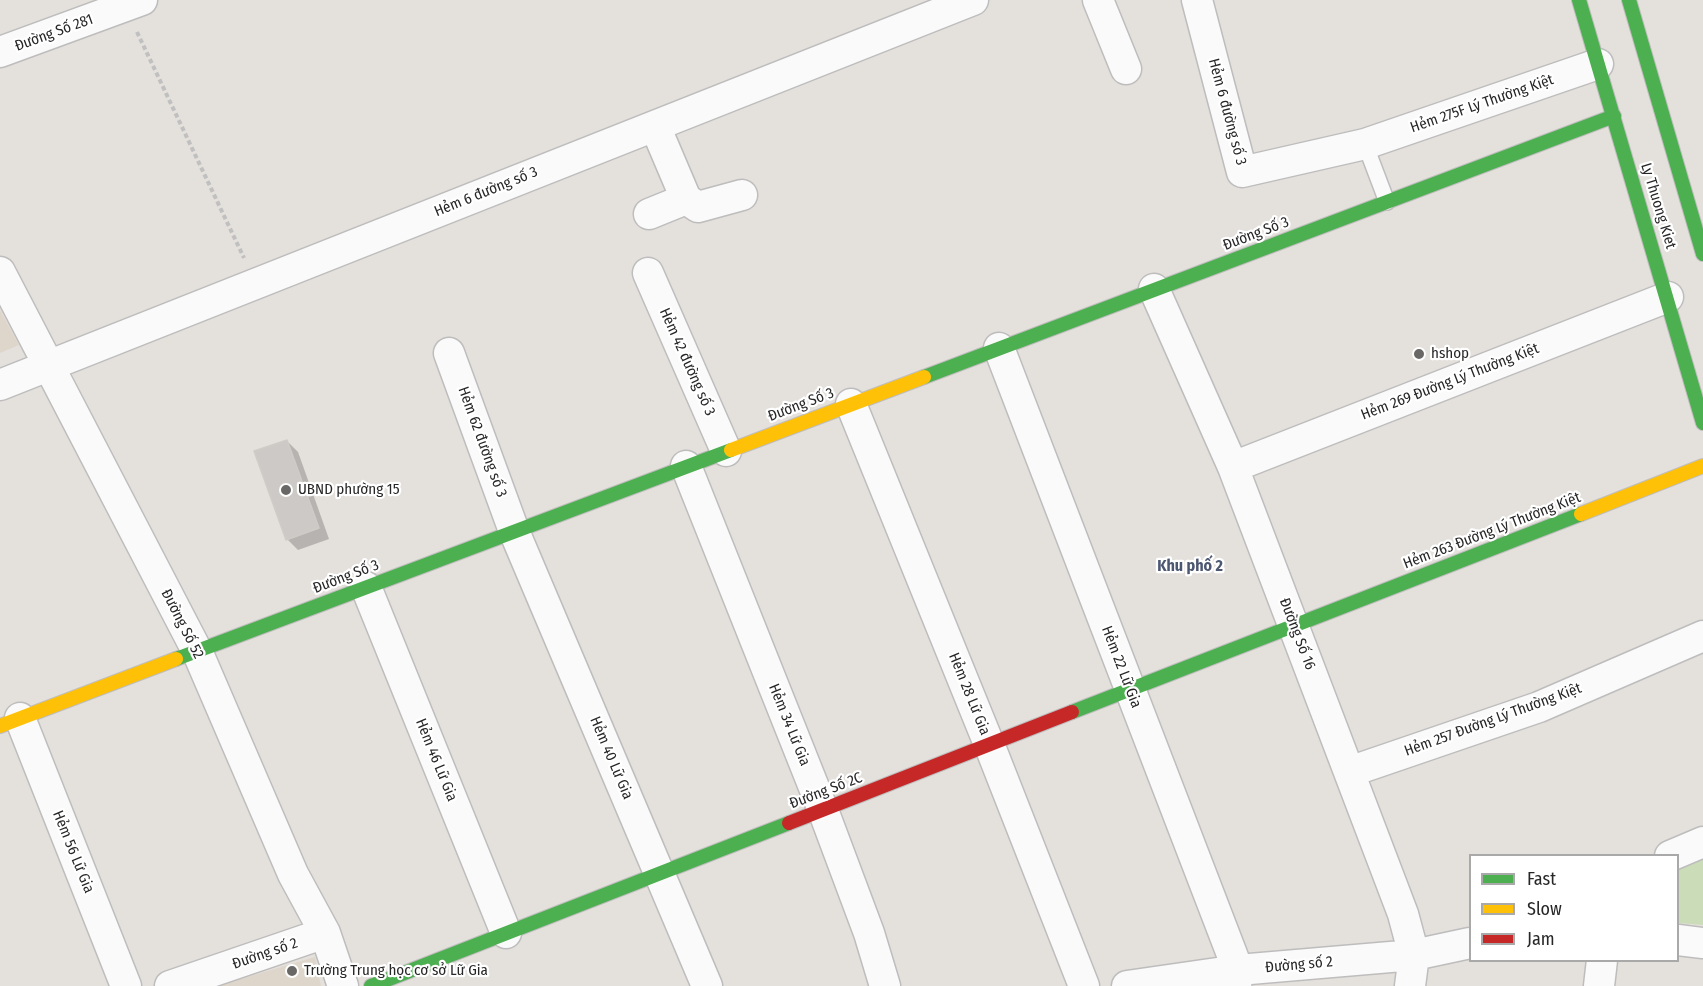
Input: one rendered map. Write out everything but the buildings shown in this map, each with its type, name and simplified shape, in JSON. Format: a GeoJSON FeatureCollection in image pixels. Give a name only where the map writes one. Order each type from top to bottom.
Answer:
{"type":"FeatureCollection","features":[{"type":"Feature","properties":{"kind":"street","name":"Hẻm 6 đường số 3"},"geometry":{"type":"LineString","coordinates":[[0,385],[973,0]]}},
{"type":"Feature","properties":{"kind":"street"},"geometry":{"type":"LineString","coordinates":[[1098,0],[1126,69]]}},
{"type":"Feature","properties":{"kind":"street","name":"Hẻm 6 đường số 3"},"geometry":{"type":"LineString","coordinates":[[1197,0],[1242,172],[1365,144]]}},
{"type":"Feature","properties":{"kind":"street","name":"Ly Thuong Kiet"},"geometry":{"type":"LineString","coordinates":[[1579,0],[1668,297],[1703,423]]}},
{"type":"Feature","properties":{"kind":"street","name":"Ly Thuong Kiet"},"geometry":{"type":"LineString","coordinates":[[1629,0],[1703,254]]}},
{"type":"Feature","properties":{"kind":"street","name":"Đường Số 281"},"geometry":{"type":"LineString","coordinates":[[0,52],[131,2]]}},
{"type":"Feature","properties":{"kind":"street","name":"Hẻm 275F Lý Thường Kiệt"},"geometry":{"type":"LineString","coordinates":[[1365,144],[1598,64]]}},
{"type":"Feature","properties":{"kind":"street","name":"Đường Số 3"},"geometry":{"type":"LineString","coordinates":[[10,722],[1614,116]]}},
{"type":"Feature","properties":{"kind":"street"},"geometry":{"type":"LineString","coordinates":[[655,126],[686,199],[698,207],[742,195]]}},
{"type":"Feature","properties":{"kind":"street"},"geometry":{"type":"LineString","coordinates":[[649,214],[686,199]]}},
{"type":"Feature","properties":{"kind":"street","name":"Đường Số 52"},"geometry":{"type":"LineString","coordinates":[[0,272],[197,651],[293,874],[325,933],[343,986]]}},
{"type":"Feature","properties":{"kind":"street","name":"Hẻm 42 đường số 3"},"geometry":{"type":"LineString","coordinates":[[648,273],[726,452]]}},
{"type":"Feature","properties":{"kind":"street","name":"Đường Số 16"},"geometry":{"type":"LineString","coordinates":[[1154,289],[1233,467],[1403,914],[1414,955],[1410,986]]}},
{"type":"Feature","properties":{"kind":"street","name":"Hẻm 269 Đường Lý Thường Kiệt"},"geometry":{"type":"LineString","coordinates":[[1233,467],[1668,297]]}},
{"type":"Feature","properties":{"kind":"street","name":"Hẻm 22 Lữ Gia"},"geometry":{"type":"LineString","coordinates":[[999,348],[1237,978]]}},
{"type":"Feature","properties":{"kind":"street","name":"Hẻm 62 đường số 3"},"geometry":{"type":"LineString","coordinates":[[449,353],[514,531]]}},
{"type":"Feature","properties":{"kind":"street","name":"Hẻm 28 Lữ Gia"},"geometry":{"type":"LineString","coordinates":[[850,404],[989,744],[1084,986]]}},
{"type":"Feature","properties":{"kind":"street","name":"Hẻm 34 Lữ Gia"},"geometry":{"type":"LineString","coordinates":[[686,466],[823,810],[869,933],[885,986]]}},
{"type":"Feature","properties":{"kind":"street","name":"Hẻm 263 Đường Lý Thường Kiệt"},"geometry":{"type":"LineString","coordinates":[[1294,626],[1703,466]]}},
{"type":"Feature","properties":{"kind":"street","name":"Hẻm 40 Lữ Gia"},"geometry":{"type":"LineString","coordinates":[[514,531],[707,986]]}},
{"type":"Feature","properties":{"kind":"street","name":"Hẻm 46 Lữ Gia"},"geometry":{"type":"LineString","coordinates":[[366,587],[506,933]]}},
{"type":"Feature","properties":{"kind":"street","name":"Đường Số 2C"},"geometry":{"type":"LineString","coordinates":[[371,986],[1294,626]]}},
{"type":"Feature","properties":{"kind":"street","name":"Hẻm 257 Đường Lý Thường Kiệt"},"geometry":{"type":"LineString","coordinates":[[1348,772],[1539,707],[1703,636]]}},
{"type":"Feature","properties":{"kind":"street","name":"Hẻm 56 Lữ Gia"},"geometry":{"type":"LineString","coordinates":[[10,722],[126,986]]}},
{"type":"Feature","properties":{"kind":"street"},"geometry":{"type":"LineString","coordinates":[[1673,854],[1703,842]]}},
{"type":"Feature","properties":{"kind":"street","name":"Đường số 2"},"geometry":{"type":"LineString","coordinates":[[170,986],[325,933]]}},
{"type":"Feature","properties":{"kind":"street"},"geometry":{"type":"LineString","coordinates":[[1679,940],[1703,943]]}},
{"type":"Feature","properties":{"kind":"street","name":"Đường số 2"},"geometry":{"type":"LineString","coordinates":[[1127,986],[1237,978],[1414,955],[1469,943]]}},
{"type":"Feature","properties":{"kind":"street"},"geometry":{"type":"LineString","coordinates":[[1599,986],[1602,962]]}},
{"type":"Feature","properties":{"kind":"lane"},"geometry":{"type":"LineString","coordinates":[[1365,144],[1387,202]]}},
{"type":"Feature","properties":{"kind":"path"},"geometry":{"type":"LineString","coordinates":[[131,2],[256,284]]}},
{"type":"Feature","properties":{"kind":"shaded area"},"geometry":{"type":"Polygon","coordinates":[[[0,310],[19,345],[0,353],[0,310]]]}},
{"type":"Feature","properties":{"kind":"shaded area","name":"Trường Trung học cơ sở Lữ Gia"},"geometry":{"type":"Polygon","coordinates":[[[315,957],[321,986],[217,986],[315,957]]]}},
{"type":"Feature","properties":{"kind":"green space"},"geometry":{"type":"Polygon","coordinates":[[[1703,858],[1703,925],[1679,923],[1679,869],[1703,858]]]}},
{"type":"Feature","properties":{"kind":"traffic: fast"},"geometry":{"type":"LineString","coordinates":[[1579,0],[1703,423]]}},
{"type":"Feature","properties":{"kind":"traffic: fast"},"geometry":{"type":"LineString","coordinates":[[1629,0],[1703,254]]}},
{"type":"Feature","properties":{"kind":"traffic: fast"},"geometry":{"type":"LineString","coordinates":[[924,377],[1614,116]]}},
{"type":"Feature","properties":{"kind":"traffic: fast"},"geometry":{"type":"LineString","coordinates":[[176,659],[731,450]]}},
{"type":"Feature","properties":{"kind":"traffic: fast"},"geometry":{"type":"LineString","coordinates":[[1072,712],[1581,514]]}},
{"type":"Feature","properties":{"kind":"traffic: fast"},"geometry":{"type":"LineString","coordinates":[[371,986],[789,823]]}},
{"type":"Feature","properties":{"kind":"traffic: slow"},"geometry":{"type":"LineString","coordinates":[[731,450],[924,377]]}},
{"type":"Feature","properties":{"kind":"traffic: slow"},"geometry":{"type":"LineString","coordinates":[[1581,514],[1703,466]]}},
{"type":"Feature","properties":{"kind":"traffic: slow"},"geometry":{"type":"LineString","coordinates":[[0,726],[176,659]]}},
{"type":"Feature","properties":{"kind":"traffic: jam"},"geometry":{"type":"LineString","coordinates":[[789,823],[1072,712]]}},
{"type":"Feature","properties":{"kind":"place","name":"hshop"},"geometry":{"type":"Point","coordinates":[1419,354]}},
{"type":"Feature","properties":{"kind":"place","name":"UBND phường 15"},"geometry":{"type":"Point","coordinates":[286,490]}},
{"type":"Feature","properties":{"kind":"place","name":"Trường Trung học cơ sở Lữ Gia"},"geometry":{"type":"Point","coordinates":[292,971]}},
{"type":"Feature","properties":{"kind":"district","name":"Khu phố 2"},"geometry":{"type":"Point","coordinates":[1190,567]}}]}
